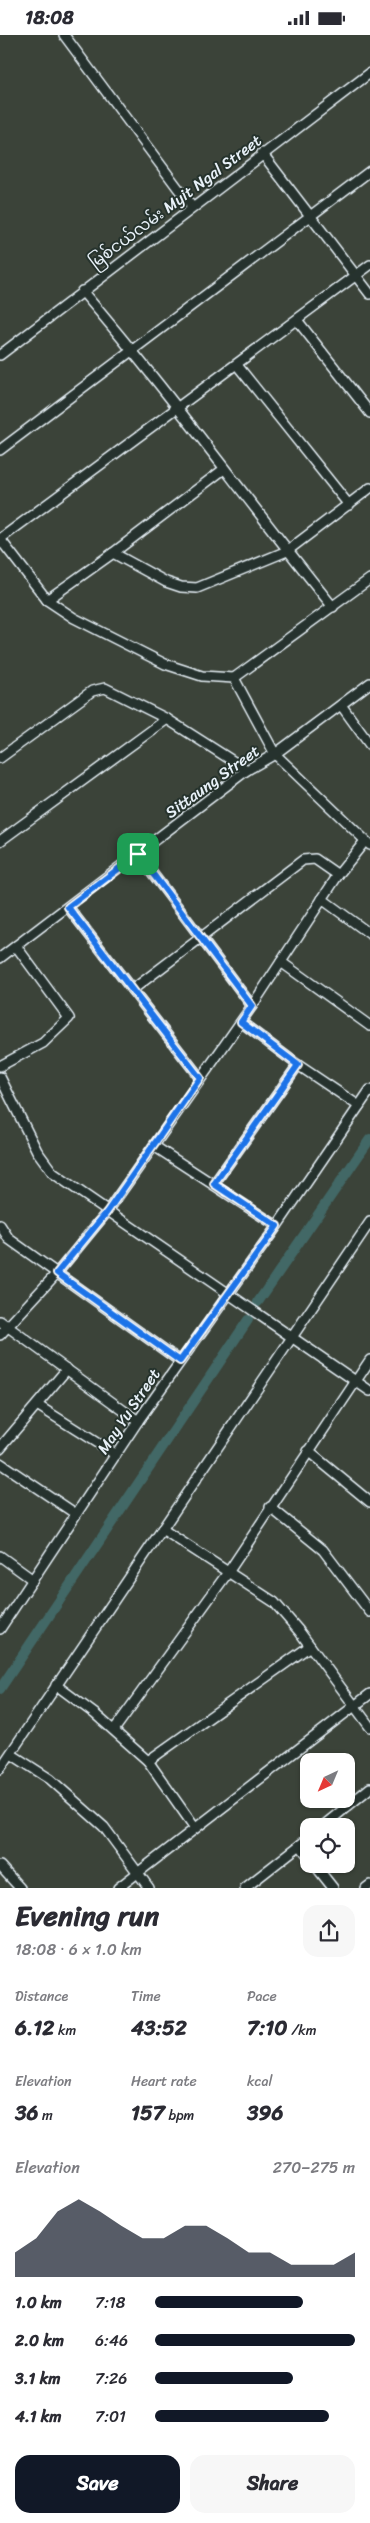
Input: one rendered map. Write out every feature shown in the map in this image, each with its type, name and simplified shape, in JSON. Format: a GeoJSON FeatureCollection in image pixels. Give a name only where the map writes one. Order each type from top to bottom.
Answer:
{"type":"FeatureCollection","features":[{"type":"Feature","properties":{"kind":"street"},"geometry":{"type":"LineString","coordinates":[[64,35],[192,207]]}},
{"type":"Feature","properties":{"kind":"street","name":"မြစ်ငယ်လမ်း Myit Ngal Street"},"geometry":{"type":"LineString","coordinates":[[0,355],[262,153],[370,73]]}},
{"type":"Feature","properties":{"kind":"street"},"geometry":{"type":"LineString","coordinates":[[262,153],[370,294]]}},
{"type":"Feature","properties":{"kind":"street"},"geometry":{"type":"LineString","coordinates":[[0,450],[370,171]]}},
{"type":"Feature","properties":{"kind":"street"},"geometry":{"type":"LineString","coordinates":[[370,265],[238,365],[0,539],[47,600],[74,618],[164,664],[202,676],[234,678],[370,579]]}},
{"type":"Feature","properties":{"kind":"street"},"geometry":{"type":"LineString","coordinates":[[82,291],[134,350],[287,551],[333,607]]}},
{"type":"Feature","properties":{"kind":"street"},"geometry":{"type":"LineString","coordinates":[[297,320],[370,413]]}},
{"type":"Feature","properties":{"kind":"street"},"geometry":{"type":"LineString","coordinates":[[238,365],[349,505]]}},
{"type":"Feature","properties":{"kind":"street"},"geometry":{"type":"LineString","coordinates":[[47,600],[224,469]]}},
{"type":"Feature","properties":{"kind":"street"},"geometry":{"type":"LineString","coordinates":[[113,553],[166,582],[181,587],[197,588],[287,551],[370,488]]}},
{"type":"Feature","properties":{"kind":"street"},"geometry":{"type":"LineString","coordinates":[[0,1335],[4,1324],[57,1273],[107,1212],[252,1006],[338,875],[367,843],[275,754],[234,678]]}},
{"type":"Feature","properties":{"kind":"street","name":"Sittaung Street"},"geometry":{"type":"LineString","coordinates":[[0,958],[247,770],[275,754],[370,683]]}},
{"type":"Feature","properties":{"kind":"street"},"geometry":{"type":"LineString","coordinates":[[0,758],[98,688],[105,688],[167,719],[247,770]]}},
{"type":"Feature","properties":{"kind":"street"},"geometry":{"type":"LineString","coordinates":[[340,705],[370,745]]}},
{"type":"Feature","properties":{"kind":"street"},"geometry":{"type":"LineString","coordinates":[[0,841],[167,719]]}},
{"type":"Feature","properties":{"kind":"street"},"geometry":{"type":"LineString","coordinates":[[138,854],[252,1006]]}},
{"type":"Feature","properties":{"kind":"street"},"geometry":{"type":"LineString","coordinates":[[132,990],[303,860],[315,859],[338,875]]}},
{"type":"Feature","properties":{"kind":"street"},"geometry":{"type":"LineString","coordinates":[[322,899],[370,934]]}},
{"type":"Feature","properties":{"kind":"street"},"geometry":{"type":"LineString","coordinates":[[68,907],[200,1078]]}},
{"type":"Feature","properties":{"kind":"street"},"geometry":{"type":"LineString","coordinates":[[0,1066],[43,1043],[69,1018],[16,946]]}},
{"type":"Feature","properties":{"kind":"street"},"geometry":{"type":"LineString","coordinates":[[281,962],[370,1026]]}},
{"type":"Feature","properties":{"kind":"street"},"geometry":{"type":"LineString","coordinates":[[241,1022],[298,1065],[358,1106]]}},
{"type":"Feature","properties":{"kind":"street"},"geometry":{"type":"LineString","coordinates":[[214,1184],[298,1065]]}},
{"type":"Feature","properties":{"kind":"street"},"geometry":{"type":"LineString","coordinates":[[0,1077],[37,1151],[53,1173],[107,1212],[229,1293],[370,1391]]}},
{"type":"Feature","properties":{"kind":"street","name":"May Yu Street"},"geometry":{"type":"LineString","coordinates":[[0,1629],[138,1421],[277,1226],[370,1090]]}},
{"type":"Feature","properties":{"kind":"street"},"geometry":{"type":"LineString","coordinates":[[154,1146],[277,1226]]}},
{"type":"Feature","properties":{"kind":"street"},"geometry":{"type":"LineString","coordinates":[[0,1769],[370,1222]]}},
{"type":"Feature","properties":{"kind":"street"},"geometry":{"type":"LineString","coordinates":[[0,1225],[8,1239],[180,1361]]}},
{"type":"Feature","properties":{"kind":"street"},"geometry":{"type":"LineString","coordinates":[[4,1324],[138,1421]]}},
{"type":"Feature","properties":{"kind":"street"},"geometry":{"type":"LineString","coordinates":[[114,1730],[229,1571],[370,1360]]}},
{"type":"Feature","properties":{"kind":"street"},"geometry":{"type":"LineString","coordinates":[[0,1448],[67,1369]]}},
{"type":"Feature","properties":{"kind":"street"},"geometry":{"type":"LineString","coordinates":[[37,1405],[116,1455]]}},
{"type":"Feature","properties":{"kind":"street"},"geometry":{"type":"LineString","coordinates":[[308,1451],[370,1502]]}},
{"type":"Feature","properties":{"kind":"street"},"geometry":{"type":"LineString","coordinates":[[0,1463],[76,1514]]}},
{"type":"Feature","properties":{"kind":"street"},"geometry":{"type":"LineString","coordinates":[[270,1507],[322,1550],[370,1612]]}},
{"type":"Feature","properties":{"kind":"street"},"geometry":{"type":"LineString","coordinates":[[162,1529],[274,1602],[356,1705],[370,1727]]}},
{"type":"Feature","properties":{"kind":"street"},"geometry":{"type":"LineString","coordinates":[[0,1556],[32,1580]]}},
{"type":"Feature","properties":{"kind":"street"},"geometry":{"type":"LineString","coordinates":[[148,1761],[310,1646]]}},
{"type":"Feature","properties":{"kind":"street"},"geometry":{"type":"LineString","coordinates":[[56,1685],[114,1730],[148,1761],[195,1828]]}},
{"type":"Feature","properties":{"kind":"street"},"geometry":{"type":"LineString","coordinates":[[118,1888],[370,1694]]}},
{"type":"Feature","properties":{"kind":"street"},"geometry":{"type":"LineString","coordinates":[[11,1753],[50,1779],[104,1827],[149,1888]]}},
{"type":"Feature","properties":{"kind":"street"},"geometry":{"type":"LineString","coordinates":[[333,1818],[370,1788]]}},
{"type":"Feature","properties":{"kind":"street"},"geometry":{"type":"LineString","coordinates":[[245,1888],[300,1845]]}},
{"type":"Feature","properties":{"kind":"street"},"geometry":{"type":"LineString","coordinates":[[0,1866],[20,1888]]}},
{"type":"Feature","properties":{"kind":"street"},"geometry":{"type":"LineString","coordinates":[[321,1873],[333,1888]]}},
{"type":"Feature","properties":{"kind":"street"},"geometry":{"type":"LineString","coordinates":[[366,1888],[370,1885]]}},
{"type":"Feature","properties":{"kind":"waterway"},"geometry":{"type":"LineString","coordinates":[[258,1302],[370,1139]]}},
{"type":"Feature","properties":{"kind":"waterway"},"geometry":{"type":"LineString","coordinates":[[0,1689],[248,1320]]}},
{"type":"Feature","properties":{"kind":"route"},"geometry":{"type":"LineString","coordinates":[[138,854],[252,1006],[241,1022],[298,1065],[214,1184],[277,1226],[180,1361],[57,1273],[107,1212],[200,1078],[68,907],[138,854]]}}]}
